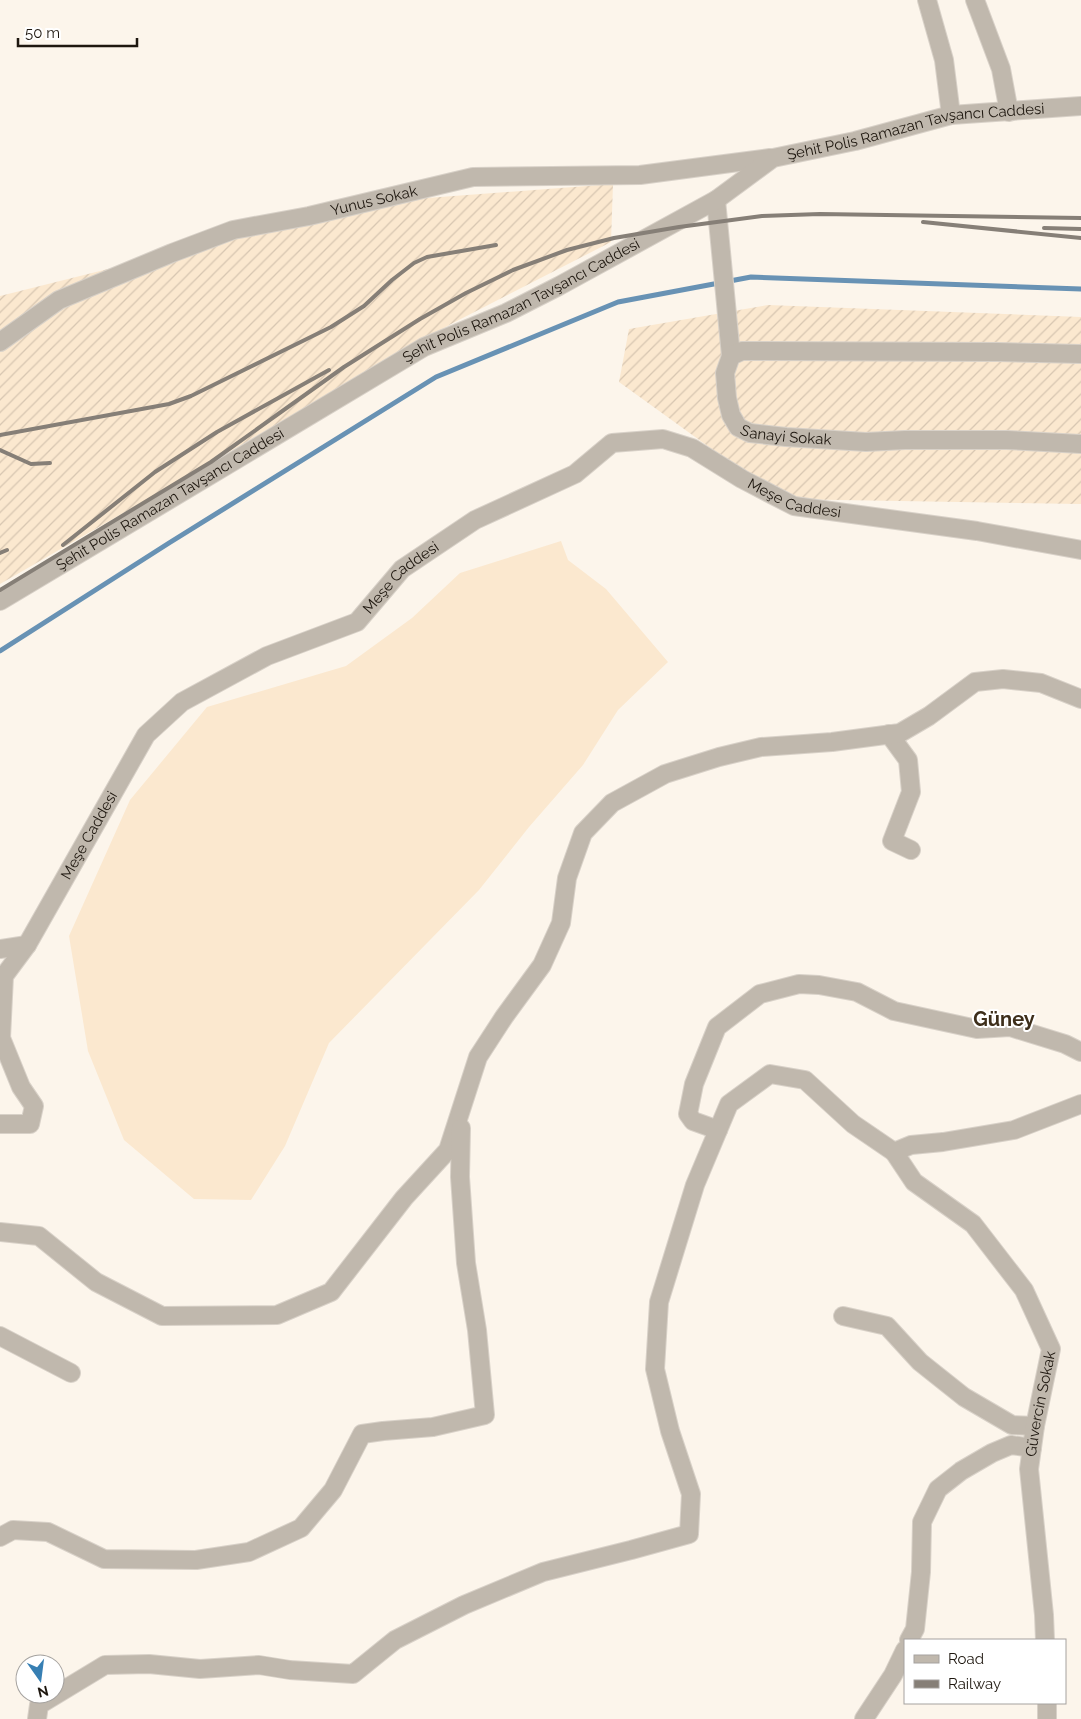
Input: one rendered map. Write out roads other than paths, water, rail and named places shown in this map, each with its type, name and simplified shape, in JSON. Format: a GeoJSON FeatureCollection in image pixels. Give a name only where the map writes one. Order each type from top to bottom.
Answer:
{"type":"FeatureCollection","features":[{"type":"Feature","properties":{"kind":"street"},"geometry":{"type":"LineString","coordinates":[[927,0],[944,60],[951,115]]}},
{"type":"Feature","properties":{"kind":"street"},"geometry":{"type":"LineString","coordinates":[[975,0],[1001,69],[1010,112]]}},
{"type":"Feature","properties":{"kind":"street","name":"Şehit Polis Ramazan Tavşancı Caddesi"},"geometry":{"type":"LineString","coordinates":[[0,601],[424,347],[506,313],[716,200],[773,158],[856,141],[951,115],[1081,106]]}},
{"type":"Feature","properties":{"kind":"street","name":"Yunus Sokak"},"geometry":{"type":"LineString","coordinates":[[0,342],[59,300],[233,230],[309,216],[473,177],[640,175],[773,158]]}},
{"type":"Feature","properties":{"kind":"street","name":"Sanayi Sokak"},"geometry":{"type":"LineString","coordinates":[[716,200],[731,356],[725,373],[727,398],[731,415],[738,426],[750,433],[795,438],[866,442],[1008,440],[1081,444]]}},
{"type":"Feature","properties":{"kind":"street"},"geometry":{"type":"LineString","coordinates":[[731,356],[742,352],[767,351],[1081,354]]}},
{"type":"Feature","properties":{"kind":"street","name":"Meşe Caddesi"},"geometry":{"type":"LineString","coordinates":[[0,1124],[30,1124],[34,1106],[21,1087],[1,1038],[4,976],[27,945],[146,735],[182,702],[267,656],[357,622],[402,569],[476,520],[575,474],[612,443],[663,440],[692,448],[742,479],[794,506],[977,531],[1080,550]]}},
{"type":"Feature","properties":{"kind":"street"},"geometry":{"type":"LineString","coordinates":[[0,1232],[39,1236],[96,1282],[162,1316],[277,1315],[331,1292],[404,1198],[448,1150],[478,1057],[542,965],[561,923],[566,878],[583,833],[612,803],[664,774],[761,747],[832,742],[900,733],[929,716],[975,682],[1002,679],[1042,682],[1081,699]]}},
{"type":"Feature","properties":{"kind":"street"},"geometry":{"type":"LineString","coordinates":[[889,734],[908,760],[910,792],[892,841],[911,850]]}},
{"type":"Feature","properties":{"kind":"street"},"geometry":{"type":"LineString","coordinates":[[0,949],[27,945]]}},
{"type":"Feature","properties":{"kind":"street"},"geometry":{"type":"LineString","coordinates":[[718,1130],[693,1122],[688,1114],[694,1084],[717,1027],[760,994],[799,984],[819,985],[857,992],[894,1010],[977,1029],[1010,1027],[1065,1044],[1081,1052]]}},
{"type":"Feature","properties":{"kind":"street"},"geometry":{"type":"LineString","coordinates":[[37,1719],[39,1705],[104,1665],[148,1664],[200,1669],[260,1665],[290,1670],[353,1674],[396,1640],[464,1605],[534,1575],[689,1534],[691,1494],[670,1431],[655,1369],[659,1302],[695,1185],[729,1104],[770,1074],[805,1080],[853,1124],[894,1152],[911,1145],[943,1142],[1014,1130],[1081,1104]]}},
{"type":"Feature","properties":{"kind":"street"},"geometry":{"type":"LineString","coordinates":[[0,1537],[13,1530],[48,1532],[104,1559],[196,1560],[249,1552],[301,1528],[333,1490],[362,1434],[433,1427],[485,1415],[477,1330],[466,1263],[460,1177],[461,1110]]}},
{"type":"Feature","properties":{"kind":"street","name":"Güvercin Sokak"},"geometry":{"type":"LineString","coordinates":[[894,1152],[914,1182],[973,1224],[1024,1290],[1052,1350],[1035,1426],[1030,1469],[1045,1639]]}},
{"type":"Feature","properties":{"kind":"street"},"geometry":{"type":"LineString","coordinates":[[843,1316],[887,1326],[920,1362],[964,1397],[1012,1425],[1035,1426]]}},
{"type":"Feature","properties":{"kind":"street"},"geometry":{"type":"LineString","coordinates":[[0,1336],[71,1373]]}},
{"type":"Feature","properties":{"kind":"street"},"geometry":{"type":"LineString","coordinates":[[910,1639],[915,1629],[916,1620],[921,1572],[922,1522],[938,1489],[961,1471],[992,1453],[1011,1445],[1032,1448]]}},
{"type":"Feature","properties":{"kind":"street"},"geometry":{"type":"LineString","coordinates":[[864,1719],[893,1675],[904,1652]]}},
{"type":"Feature","properties":{"kind":"street"},"geometry":{"type":"LineString","coordinates":[[1047,1704],[1047,1719]]}},
{"type":"Feature","properties":{"kind":"waterway"},"geometry":{"type":"LineString","coordinates":[[0,651],[169,543],[436,377],[618,302],[751,277],[1081,289]]}},
{"type":"Feature","properties":{"kind":"railway"},"geometry":{"type":"LineString","coordinates":[[0,590],[211,462],[344,367],[420,319],[466,293],[513,270],[567,250],[614,238],[762,216],[820,214],[1081,218]]}},
{"type":"Feature","properties":{"kind":"railway"},"geometry":{"type":"LineString","coordinates":[[923,222],[1081,238]]}},
{"type":"Feature","properties":{"kind":"railway"},"geometry":{"type":"LineString","coordinates":[[1044,228],[1081,229]]}},
{"type":"Feature","properties":{"kind":"railway"},"geometry":{"type":"LineString","coordinates":[[0,435],[169,404],[191,396],[331,327],[364,306],[414,263],[427,257],[496,245]]}},
{"type":"Feature","properties":{"kind":"railway"},"geometry":{"type":"LineString","coordinates":[[63,545],[155,472],[217,432],[329,370]]}},
{"type":"Feature","properties":{"kind":"railway"},"geometry":{"type":"LineString","coordinates":[[0,450],[31,464],[50,463]]}},
{"type":"Feature","properties":{"kind":"railway"},"geometry":{"type":"LineString","coordinates":[[0,553],[7,550]]}},
{"type":"Feature","properties":{"kind":"district","name":"Güney"},"geometry":{"type":"Point","coordinates":[1004,1019]}}]}
